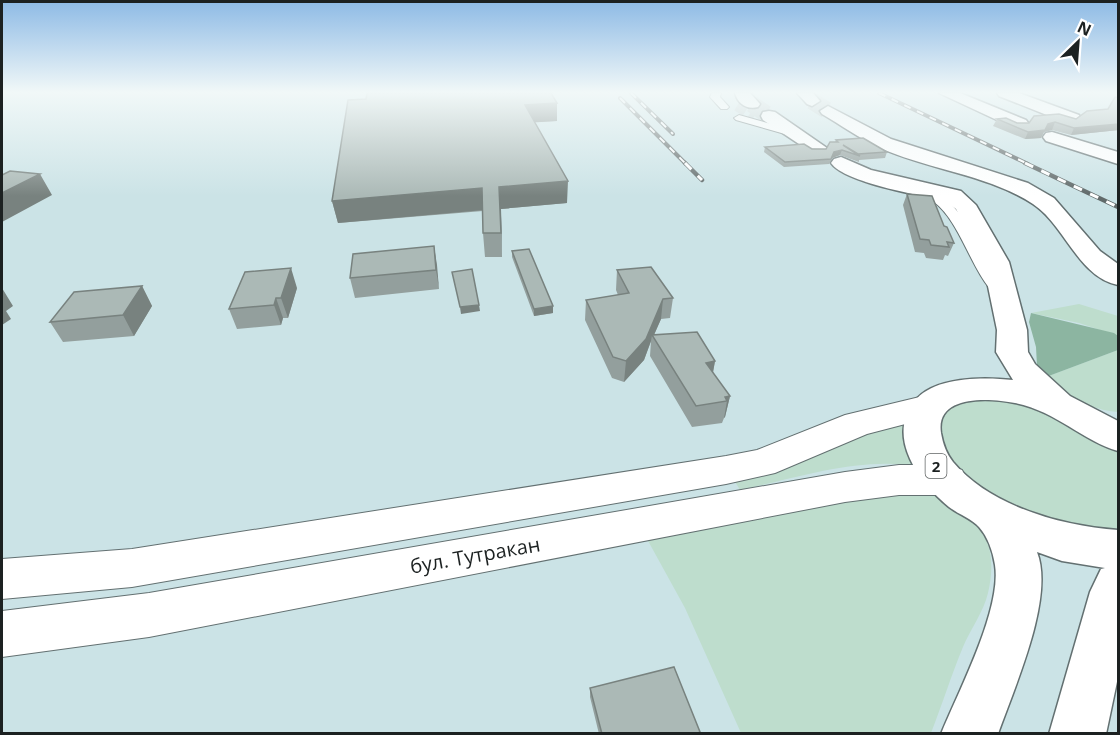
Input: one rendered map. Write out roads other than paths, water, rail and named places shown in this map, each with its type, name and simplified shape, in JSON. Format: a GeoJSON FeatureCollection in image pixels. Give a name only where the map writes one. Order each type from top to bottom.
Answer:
{"type":"FeatureCollection","features":[{"type":"Feature","properties":{"kind":"highway"},"geometry":{"type":"LineString","coordinates":[[784,127],[818,148]]}},
{"type":"Feature","properties":{"kind":"highway"},"geometry":{"type":"LineString","coordinates":[[858,127],[885,143],[1021,187],[1046,203],[1091,256],[1119,277]]}},
{"type":"Feature","properties":{"kind":"highway"},"geometry":{"type":"LineString","coordinates":[[1052,137],[1119,158]]}},
{"type":"Feature","properties":{"kind":"highway"},"geometry":{"type":"LineString","coordinates":[[841,163],[864,175],[953,196],[965,205],[996,262],[1007,296],[1012,352],[1023,371],[1063,407]]}},
{"type":"Feature","properties":{"kind":"highway"},"geometry":{"type":"LineString","coordinates":[[943,399],[982,381],[1000,367],[1012,352]]}},
{"type":"Feature","properties":{"kind":"highway"},"geometry":{"type":"LineString","coordinates":[[943,399],[980,389],[1006,391],[1063,407],[1112,430]]}},
{"type":"Feature","properties":{"kind":"highway","name":"2"},"geometry":{"type":"LineString","coordinates":[[943,399],[921,421],[922,438],[930,459],[969,499],[995,516],[1032,534],[1071,546],[1119,549]]}},
{"type":"Feature","properties":{"kind":"highway","name":"2"},"geometry":{"type":"LineString","coordinates":[[969,734],[1012,614],[1020,573],[1016,553],[995,516]]}},
{"type":"Feature","properties":{"kind":"highway"},"geometry":{"type":"LineString","coordinates":[[1077,734],[1114,592],[1119,584]]}},
{"type":"Feature","properties":{"kind":"main road"},"geometry":{"type":"LineString","coordinates":[[2,579],[132,568],[726,470],[762,462],[856,424],[943,399]]}},
{"type":"Feature","properties":{"kind":"main road","name":"бул. Тутракан"},"geometry":{"type":"LineString","coordinates":[[2,634],[149,615],[845,487],[899,480],[948,480]]}},
{"type":"Feature","properties":{"kind":"railway"},"geometry":{"type":"LineString","coordinates":[[649,127],[702,180]]}},
{"type":"Feature","properties":{"kind":"railway"},"geometry":{"type":"LineString","coordinates":[[666,127],[673,134]]}},
{"type":"Feature","properties":{"kind":"railway"},"geometry":{"type":"LineString","coordinates":[[951,127],[1028,164]]}},
{"type":"Feature","properties":{"kind":"railway"},"geometry":{"type":"LineString","coordinates":[[1025,163],[1118,207]]}}]}
